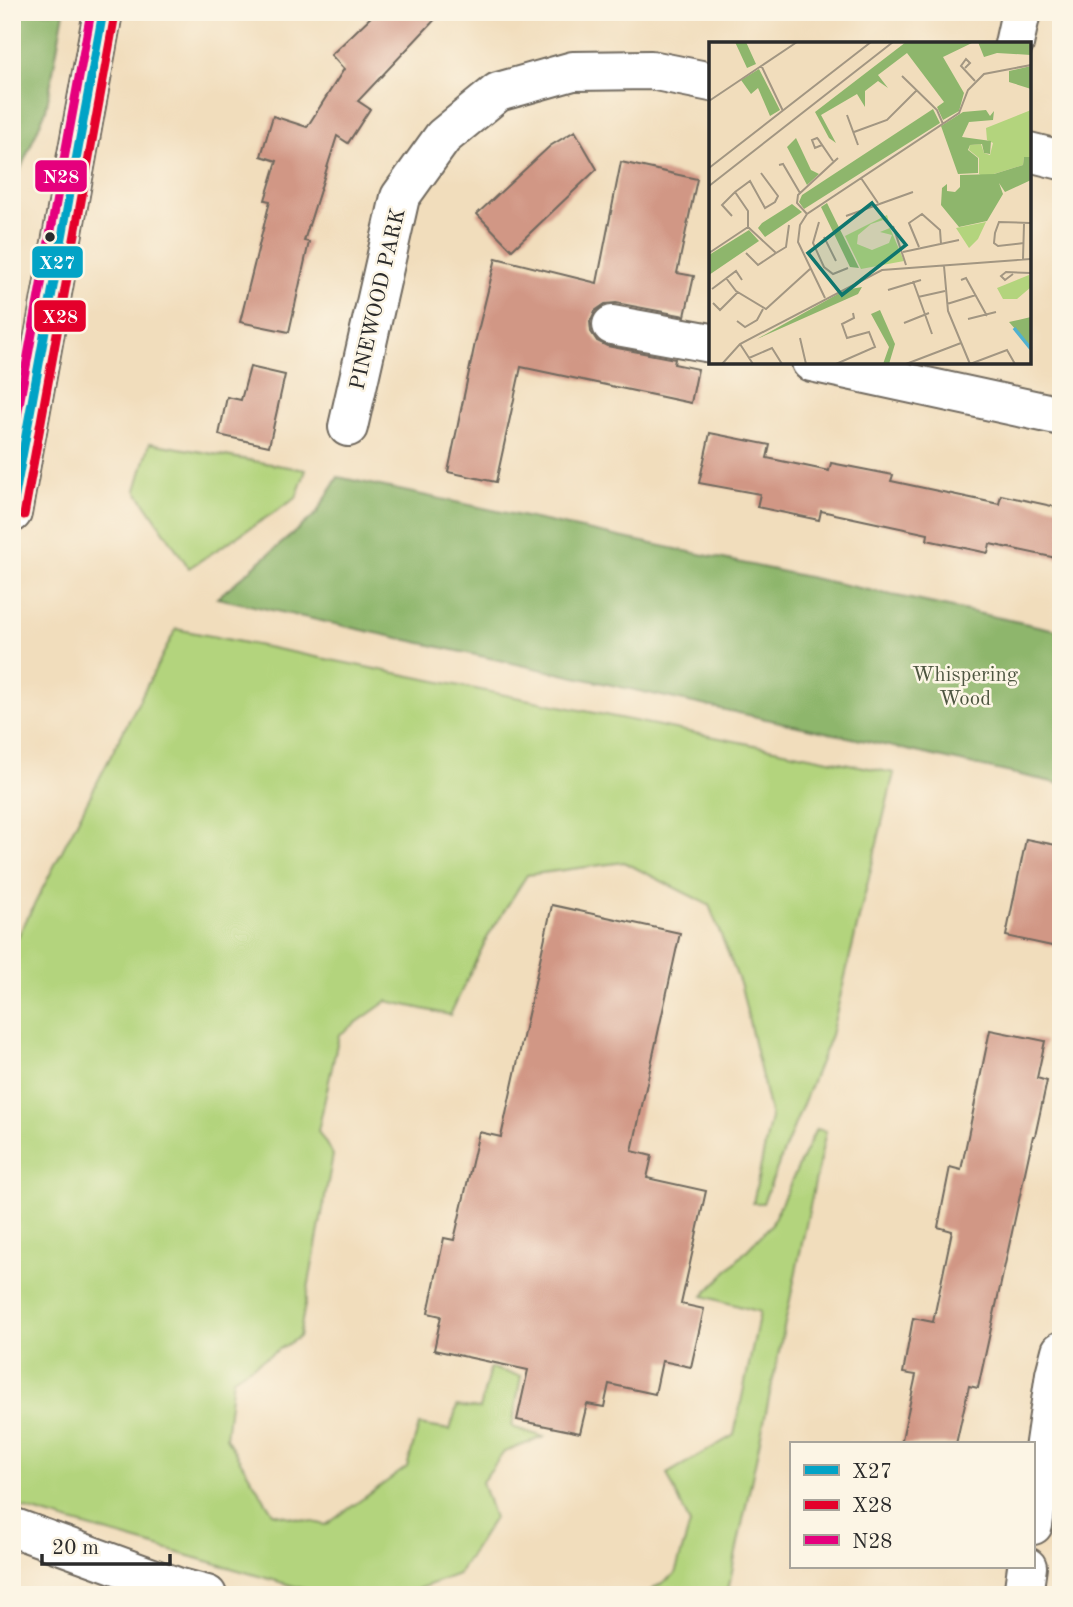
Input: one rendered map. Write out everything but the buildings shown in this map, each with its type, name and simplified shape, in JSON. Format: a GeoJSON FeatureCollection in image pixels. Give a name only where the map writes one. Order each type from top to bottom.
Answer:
{"type":"FeatureCollection","features":[{"type":"Feature","properties":{"kind":"street"},"geometry":{"type":"LineString","coordinates":[[12,513],[103,12]]}},
{"type":"Feature","properties":{"kind":"street"},"geometry":{"type":"LineString","coordinates":[[1014,42],[1021,12]]}},
{"type":"Feature","properties":{"kind":"street","name":"PINEWOOD PARK"},"geometry":{"type":"LineString","coordinates":[[348,427],[400,197],[443,137],[498,92],[573,71],[651,70],[709,82]]}},
{"type":"Feature","properties":{"kind":"street"},"geometry":{"type":"LineString","coordinates":[[1031,152],[1061,160]]}},
{"type":"Feature","properties":{"kind":"street"},"geometry":{"type":"LineString","coordinates":[[612,325],[709,343]]}},
{"type":"Feature","properties":{"kind":"street"},"geometry":{"type":"LineString","coordinates":[[820,364],[1061,416]]}},
{"type":"Feature","properties":{"kind":"street"},"geometry":{"type":"LineString","coordinates":[[1034,1518],[1055,1374],[1061,1351]]}},
{"type":"Feature","properties":{"kind":"street"},"geometry":{"type":"LineString","coordinates":[[12,1527],[177,1587],[207,1595]]}},
{"type":"Feature","properties":{"kind":"street"},"geometry":{"type":"LineString","coordinates":[[1023,1595],[1027,1568]]}},
{"type":"Feature","properties":{"kind":"green space"},"geometry":{"type":"Polygon","coordinates":[[[12,12],[64,12],[46,110],[12,189],[12,12]]]}},
{"type":"Feature","properties":{"kind":"green space"},"geometry":{"type":"Polygon","coordinates":[[[150,443],[306,470],[296,498],[189,568],[136,490],[150,443]]]}},
{"type":"Feature","properties":{"kind":"green space","name":"Whispering Wood"},"geometry":{"type":"Polygon","coordinates":[[[338,477],[1061,631],[1061,784],[217,598],[316,514],[338,477]]]}},
{"type":"Feature","properties":{"kind":"green space"},"geometry":{"type":"Polygon","coordinates":[[[176,629],[894,773],[831,1035],[763,1203],[753,1203],[771,1117],[741,986],[709,905],[624,862],[527,875],[487,938],[450,1015],[387,1001],[339,1035],[318,1131],[333,1155],[299,1337],[233,1378],[226,1438],[273,1513],[326,1525],[407,1467],[419,1425],[450,1430],[457,1406],[480,1409],[490,1368],[521,1376],[512,1427],[544,1437],[504,1452],[482,1482],[494,1518],[458,1574],[402,1595],[325,1595],[12,1505],[12,948],[176,629]]]}},
{"type":"Feature","properties":{"kind":"green space"},"geometry":{"type":"Polygon","coordinates":[[[816,1129],[826,1131],[727,1595],[644,1595],[675,1574],[690,1524],[667,1474],[734,1435],[760,1312],[703,1296],[771,1225],[816,1129]]]}},
{"type":"Feature","properties":{"kind":"transit line","name":"N28"},"geometry":{"type":"LineString","coordinates":[[12,443],[91,12]]}},
{"type":"Feature","properties":{"kind":"transit line","name":"X27"},"geometry":{"type":"LineString","coordinates":[[12,512],[103,12]]}},
{"type":"Feature","properties":{"kind":"transit line","name":"X28"},"geometry":{"type":"LineString","coordinates":[[24,515],[115,14]]}}]}
